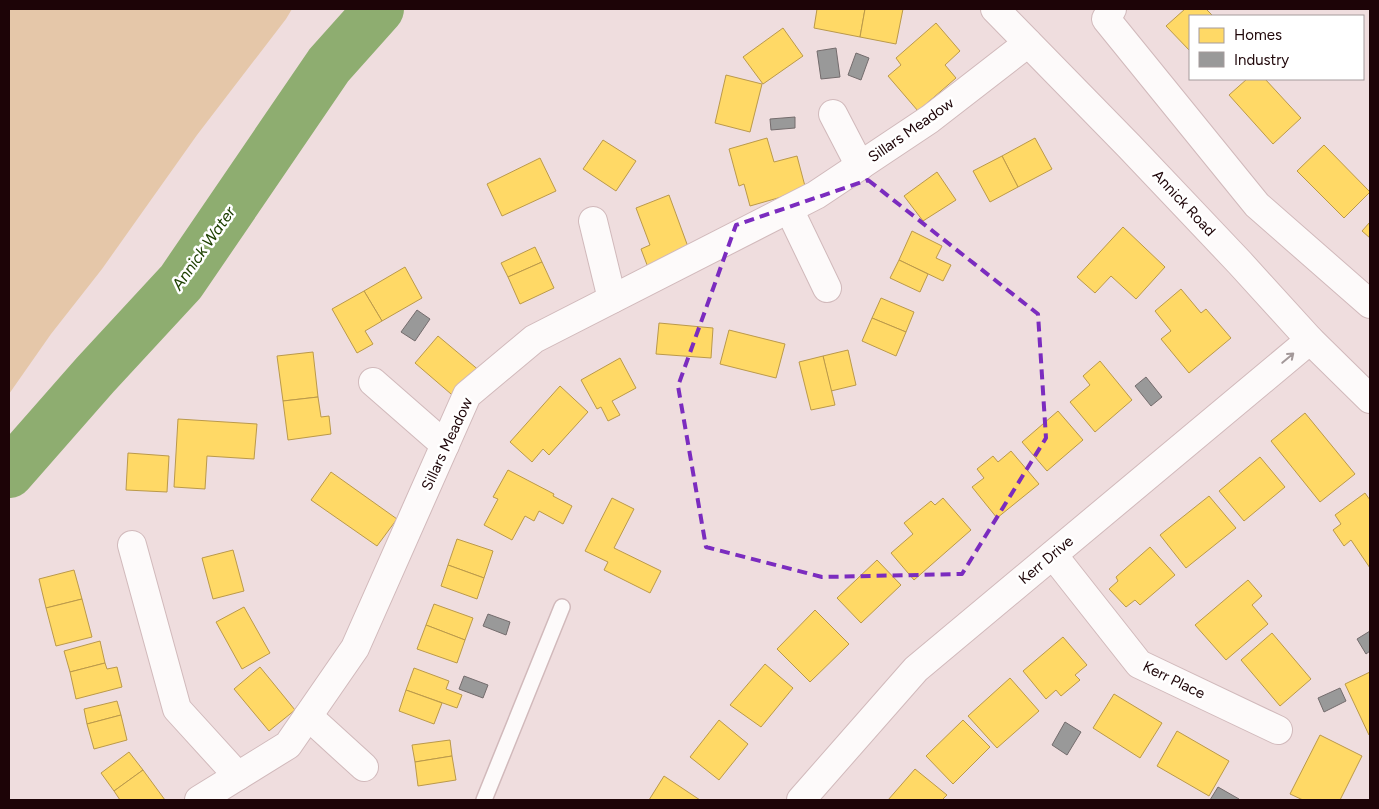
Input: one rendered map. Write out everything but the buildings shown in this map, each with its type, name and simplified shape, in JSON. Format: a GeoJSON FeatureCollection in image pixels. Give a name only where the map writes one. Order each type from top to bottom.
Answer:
{"type":"FeatureCollection","features":[{"type":"Feature","properties":{"kind":"street","name":"Annick Road"},"geometry":{"type":"LineString","coordinates":[[995,9],[1129,146],[1310,340],[1370,399]]}},
{"type":"Feature","properties":{"kind":"street"},"geometry":{"type":"LineString","coordinates":[[1109,14],[1257,205],[1370,304]]}},
{"type":"Feature","properties":{"kind":"street","name":"Sillars Meadow"},"geometry":{"type":"LineString","coordinates":[[199,800],[288,745],[356,648],[467,395],[534,339],[816,195],[930,119],[1028,44]]}},
{"type":"Feature","properties":{"kind":"street"},"geometry":{"type":"LineString","coordinates":[[833,114],[860,166]]}},
{"type":"Feature","properties":{"kind":"street"},"geometry":{"type":"LineString","coordinates":[[789,209],[828,288]]}},
{"type":"Feature","properties":{"kind":"street"},"geometry":{"type":"LineString","coordinates":[[593,221],[612,299]]}},
{"type":"Feature","properties":{"kind":"street","name":"Kerr Drive"},"geometry":{"type":"LineString","coordinates":[[801,800],[916,669],[1310,340]]}},
{"type":"Feature","properties":{"kind":"street"},"geometry":{"type":"LineString","coordinates":[[373,382],[445,445]]}},
{"type":"Feature","properties":{"kind":"street"},"geometry":{"type":"LineString","coordinates":[[132,545],[177,709],[238,776]]}},
{"type":"Feature","properties":{"kind":"street","name":"Kerr Place"},"geometry":{"type":"LineString","coordinates":[[1053,555],[1139,664],[1278,730]]}},
{"type":"Feature","properties":{"kind":"street"},"geometry":{"type":"LineString","coordinates":[[308,716],[364,767]]}},
{"type":"Feature","properties":{"kind":"lane"},"geometry":{"type":"LineString","coordinates":[[484,800],[562,608]]}},
{"type":"Feature","properties":{"kind":"highlighted area"},"geometry":{"type":"Polygon","coordinates":[[[868,180],[1038,314],[1046,438],[962,574],[822,577],[706,547],[678,386],[736,225],[868,180]]]}},
{"type":"Feature","properties":{"kind":"shaded area"},"geometry":{"type":"Polygon","coordinates":[[[9,9],[292,9],[197,135],[102,269],[51,334],[9,394],[9,9]]]}},
{"type":"Feature","properties":{"kind":"waterway","name":"Annick Water"},"geometry":{"type":"LineString","coordinates":[[9,473],[95,375],[181,282],[329,65],[379,9]]}}]}
